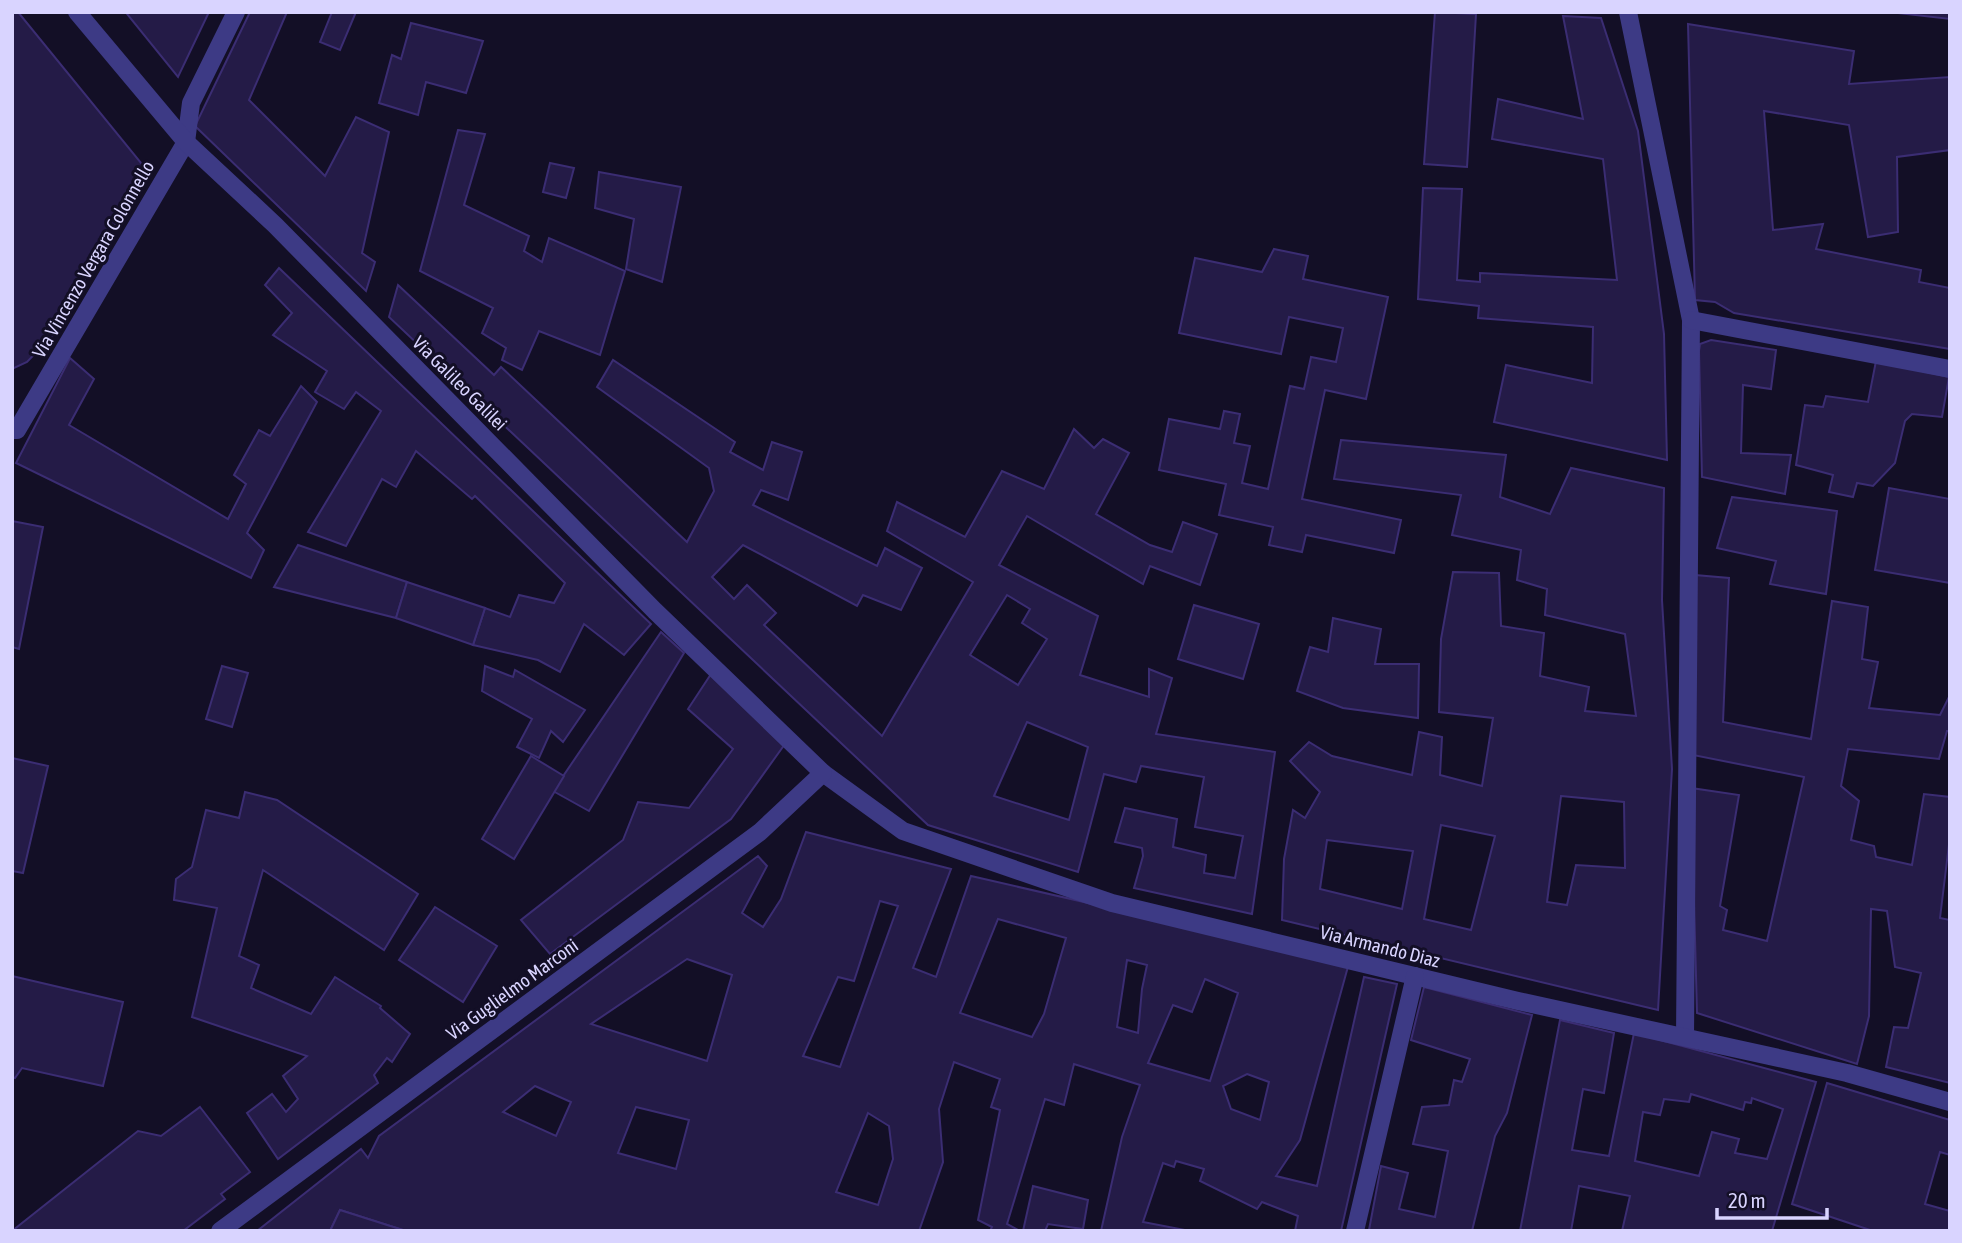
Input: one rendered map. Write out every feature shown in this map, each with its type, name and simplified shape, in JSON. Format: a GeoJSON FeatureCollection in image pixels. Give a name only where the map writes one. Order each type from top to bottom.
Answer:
{"type":"FeatureCollection","features":[{"type":"Feature","properties":{"kind":"street","name":"Via Galileo Galilei"},"geometry":{"type":"LineString","coordinates":[[77,12],[186,142],[285,235],[655,611],[823,773]]}},
{"type":"Feature","properties":{"kind":"street"},"geometry":{"type":"LineString","coordinates":[[186,142],[191,103],[236,12]]}},
{"type":"Feature","properties":{"kind":"street"},"geometry":{"type":"LineString","coordinates":[[1628,12],[1691,320],[1685,1037]]}},
{"type":"Feature","properties":{"kind":"street","name":"Via Vincenzo Vergara Colonnello"},"geometry":{"type":"LineString","coordinates":[[12,430],[17,430],[186,142]]}},
{"type":"Feature","properties":{"kind":"street"},"geometry":{"type":"LineString","coordinates":[[1691,320],[1950,369]]}},
{"type":"Feature","properties":{"kind":"street","name":"Via Armando Diaz"},"geometry":{"type":"LineString","coordinates":[[823,773],[903,831],[1112,903],[1518,1001],[1847,1073],[1950,1102]]}},
{"type":"Feature","properties":{"kind":"street","name":"Via Guglielmo Marconi"},"geometry":{"type":"LineString","coordinates":[[220,1231],[748,841],[823,773]]}},
{"type":"Feature","properties":{"kind":"street"},"geometry":{"type":"LineString","coordinates":[[1354,1231],[1415,976]]}},
{"type":"Feature","properties":{"kind":"building"},"geometry":{"type":"Polygon","coordinates":[[[12,12],[18,12],[146,169],[55,333],[27,362],[12,369],[12,12]]]}},
{"type":"Feature","properties":{"kind":"building"},"geometry":{"type":"Polygon","coordinates":[[[209,12],[178,77],[127,14],[209,12]]]}},
{"type":"Feature","properties":{"kind":"building"},"geometry":{"type":"Polygon","coordinates":[[[250,12],[287,12],[249,100],[325,176],[356,117],[389,132],[362,253],[375,262],[366,291],[195,126],[250,12]]]}},
{"type":"Feature","properties":{"kind":"building"},"geometry":{"type":"Polygon","coordinates":[[[332,12],[356,12],[340,50],[320,42],[332,12]]]}},
{"type":"Feature","properties":{"kind":"building"},"geometry":{"type":"Polygon","coordinates":[[[1435,12],[1476,14],[1467,167],[1424,164],[1435,12]]]}},
{"type":"Feature","properties":{"kind":"building"},"geometry":{"type":"Polygon","coordinates":[[[1889,12],[1950,12],[1950,19],[1889,12]]]}},
{"type":"Feature","properties":{"kind":"building"},"geometry":{"type":"Polygon","coordinates":[[[1563,16],[1601,18],[1638,131],[1664,334],[1667,460],[1494,422],[1506,365],[1592,383],[1593,327],[1478,318],[1479,306],[1418,299],[1423,188],[1462,189],[1457,280],[1480,282],[1480,273],[1617,280],[1603,159],[1492,139],[1498,99],[1583,119],[1563,16]]]}},
{"type":"Feature","properties":{"kind":"building"},"geometry":{"type":"Polygon","coordinates":[[[411,23],[483,41],[466,93],[426,82],[418,115],[379,103],[392,55],[401,59],[411,23]]]}},
{"type":"Feature","properties":{"kind":"building"},"geometry":{"type":"Polygon","coordinates":[[[1688,24],[1854,51],[1849,84],[1950,77],[1950,150],[1897,157],[1898,232],[1868,237],[1849,125],[1764,111],[1773,230],[1823,224],[1816,249],[1921,270],[1919,282],[1950,288],[1950,349],[1734,313],[1715,302],[1695,300],[1688,24]]]}},
{"type":"Feature","properties":{"kind":"building"},"geometry":{"type":"Polygon","coordinates":[[[458,130],[485,134],[464,205],[529,236],[524,251],[542,262],[549,238],[625,271],[600,355],[539,331],[522,370],[502,360],[506,348],[482,333],[493,308],[420,271],[458,130]]]}},
{"type":"Feature","properties":{"kind":"building"},"geometry":{"type":"Polygon","coordinates":[[[550,163],[574,168],[566,198],[543,192],[550,163]]]}},
{"type":"Feature","properties":{"kind":"building"},"geometry":{"type":"Polygon","coordinates":[[[599,172],[681,187],[662,282],[626,269],[634,219],[595,208],[599,172]]]}},
{"type":"Feature","properties":{"kind":"building"},"geometry":{"type":"Polygon","coordinates":[[[1274,249],[1308,256],[1303,279],[1388,297],[1366,399],[1325,390],[1302,499],[1401,520],[1394,553],[1306,535],[1302,552],[1269,545],[1273,527],[1219,515],[1226,484],[1159,470],[1169,419],[1220,429],[1224,411],[1240,414],[1234,443],[1250,446],[1242,483],[1268,489],[1290,386],[1304,389],[1311,357],[1336,362],[1343,328],[1289,317],[1281,354],[1179,333],[1195,258],[1262,272],[1274,249]]]}},
{"type":"Feature","properties":{"kind":"building"},"geometry":{"type":"Polygon","coordinates":[[[279,268],[651,624],[624,655],[584,624],[560,672],[538,660],[473,645],[485,608],[510,617],[519,595],[554,603],[565,583],[475,496],[472,499],[416,451],[396,487],[382,479],[346,546],[308,532],[381,411],[356,392],[344,409],[315,392],[327,371],[273,335],[292,313],[265,285],[279,268]]]}},
{"type":"Feature","properties":{"kind":"building"},"geometry":{"type":"Polygon","coordinates":[[[398,285],[494,375],[501,367],[687,542],[714,491],[709,468],[597,387],[613,360],[735,442],[730,452],[763,470],[772,442],[802,452],[788,500],[761,490],[753,505],[877,566],[885,548],[922,568],[901,610],[863,595],[857,606],[743,545],[712,577],[734,599],[747,585],[776,613],[764,625],[882,736],[973,582],[887,531],[897,502],[965,537],[1002,471],[1044,489],[1074,429],[1094,448],[1103,439],[1129,453],[1096,514],[1150,545],[1172,552],[1183,522],[1217,534],[1200,585],[1150,566],[1143,584],[1027,516],[999,565],[1098,616],[1080,675],[1149,697],[1149,669],[1172,678],[1156,734],[1275,752],[1252,914],[1134,888],[1143,856],[1142,848],[1115,842],[1125,808],[1177,819],[1173,847],[1206,855],[1204,873],[1235,878],[1243,836],[1195,827],[1204,777],[1141,766],[1136,782],[1104,774],[1078,872],[928,825],[389,317],[398,285]],[[1007,595],[970,655],[1018,685],[1047,639],[1022,623],[1030,609],[1007,595]],[[1027,722],[994,796],[1069,820],[1088,747],[1027,722]]]}},
{"type":"Feature","properties":{"kind":"building"},"geometry":{"type":"Polygon","coordinates":[[[1711,340],[1776,350],[1771,389],[1743,385],[1741,453],[1791,455],[1785,494],[1702,477],[1699,351],[1700,344],[1711,340]]]}},
{"type":"Feature","properties":{"kind":"building"},"geometry":{"type":"Polygon","coordinates":[[[70,358],[94,379],[69,425],[228,519],[246,484],[234,475],[259,430],[270,436],[301,386],[317,402],[247,533],[264,550],[251,578],[16,463],[70,358]]]}},
{"type":"Feature","properties":{"kind":"building"},"geometry":{"type":"Polygon","coordinates":[[[1876,361],[1949,377],[1942,417],[1912,414],[1905,421],[1895,463],[1873,486],[1857,483],[1853,497],[1829,492],[1833,475],[1796,465],[1805,405],[1823,407],[1826,396],[1868,402],[1876,361]]]}},
{"type":"Feature","properties":{"kind":"building"},"geometry":{"type":"Polygon","coordinates":[[[1341,440],[1506,455],[1500,497],[1550,514],[1571,468],[1664,488],[1662,600],[1672,769],[1658,1010],[1282,920],[1284,859],[1293,810],[1305,818],[1320,792],[1290,761],[1309,742],[1332,756],[1412,775],[1419,732],[1442,737],[1440,775],[1482,786],[1493,718],[1439,712],[1441,639],[1453,572],[1499,573],[1501,626],[1544,633],[1540,676],[1589,687],[1585,711],[1636,716],[1625,634],[1545,615],[1547,589],[1517,580],[1521,550],[1452,535],[1461,495],[1334,479],[1341,440]],[[1561,796],[1547,902],[1567,905],[1576,865],[1625,868],[1624,802],[1561,796]],[[1441,825],[1424,919],[1471,930],[1495,836],[1441,825]],[[1327,840],[1320,889],[1402,909],[1413,851],[1327,840]]]}},
{"type":"Feature","properties":{"kind":"building"},"geometry":{"type":"Polygon","coordinates":[[[1889,488],[1950,499],[1950,583],[1875,570],[1889,488]]]}},
{"type":"Feature","properties":{"kind":"building"},"geometry":{"type":"Polygon","coordinates":[[[1732,497],[1837,511],[1826,594],[1770,584],[1776,561],[1717,548],[1732,497]]]}},
{"type":"Feature","properties":{"kind":"building"},"geometry":{"type":"Polygon","coordinates":[[[12,521],[43,527],[19,649],[12,647],[12,521]]]}},
{"type":"Feature","properties":{"kind":"building"},"geometry":{"type":"Polygon","coordinates":[[[298,545],[407,582],[396,618],[274,587],[298,545]]]}},
{"type":"Feature","properties":{"kind":"building"},"geometry":{"type":"Polygon","coordinates":[[[1695,575],[1729,578],[1723,722],[1811,739],[1832,601],[1868,607],[1862,659],[1878,662],[1869,708],[1940,715],[1950,695],[1950,731],[1947,731],[1939,759],[1848,749],[1841,786],[1859,801],[1851,840],[1874,846],[1876,857],[1912,865],[1924,794],[1950,797],[1950,836],[1940,918],[1950,920],[1950,1083],[1886,1067],[1894,1027],[1908,1028],[1921,973],[1895,967],[1887,911],[1871,909],[1869,1016],[1857,1064],[1697,1013],[1691,788],[1739,795],[1720,906],[1727,910],[1723,930],[1767,941],[1804,777],[1693,755],[1695,575]]]}},
{"type":"Feature","properties":{"kind":"building"},"geometry":{"type":"Polygon","coordinates":[[[407,582],[485,608],[473,645],[396,618],[407,582]]]}},
{"type":"Feature","properties":{"kind":"building"},"geometry":{"type":"Polygon","coordinates":[[[1194,605],[1259,624],[1243,679],[1178,659],[1194,605]]]}},
{"type":"Feature","properties":{"kind":"building"},"geometry":{"type":"Polygon","coordinates":[[[1333,618],[1381,629],[1375,664],[1419,664],[1418,718],[1343,708],[1297,691],[1310,647],[1328,652],[1333,618]]]}},
{"type":"Feature","properties":{"kind":"building"},"geometry":{"type":"Polygon","coordinates":[[[661,632],[684,653],[589,811],[553,791],[661,632]]]}},
{"type":"Feature","properties":{"kind":"building"},"geometry":{"type":"Polygon","coordinates":[[[222,666],[248,673],[232,727],[206,719],[222,666]]]}},
{"type":"Feature","properties":{"kind":"building"},"geometry":{"type":"Polygon","coordinates":[[[485,666],[513,677],[515,670],[585,710],[563,742],[551,731],[539,758],[517,747],[532,719],[482,691],[485,666]]]}},
{"type":"Feature","properties":{"kind":"building"},"geometry":{"type":"Polygon","coordinates":[[[711,674],[785,744],[731,819],[550,954],[521,920],[623,840],[638,802],[689,808],[733,749],[688,709],[711,674]]]}},
{"type":"Feature","properties":{"kind":"building"},"geometry":{"type":"Polygon","coordinates":[[[531,756],[564,776],[514,859],[482,839],[531,756]]]}},
{"type":"Feature","properties":{"kind":"building"},"geometry":{"type":"Polygon","coordinates":[[[12,758],[48,766],[23,873],[12,871],[12,758]]]}},
{"type":"Feature","properties":{"kind":"building"},"geometry":{"type":"Polygon","coordinates":[[[245,792],[277,800],[418,894],[384,950],[263,870],[239,956],[259,965],[251,988],[311,1014],[335,977],[381,1006],[380,1008],[410,1034],[392,1062],[387,1058],[374,1075],[378,1083],[278,1159],[247,1113],[272,1094],[286,1112],[298,1099],[283,1076],[307,1056],[192,1017],[217,908],[174,900],[176,879],[192,867],[206,810],[239,818],[245,792]]]}},
{"type":"Feature","properties":{"kind":"building"},"geometry":{"type":"Polygon","coordinates":[[[806,832],[951,869],[913,968],[936,977],[971,876],[1349,963],[1300,1140],[1276,1176],[1317,1186],[1364,977],[1397,984],[1341,1231],[1295,1231],[1298,1216],[1262,1202],[1257,1209],[1200,1181],[1204,1169],[1176,1161],[1174,1167],[1163,1163],[1143,1222],[1190,1231],[1101,1231],[1122,1137],[1140,1085],[1074,1064],[1064,1105],[1045,1099],[1007,1224],[1020,1231],[990,1231],[992,1227],[978,1220],[1000,1110],[991,1107],[1000,1079],[954,1062],[939,1109],[943,1162],[919,1231],[406,1231],[340,1210],[330,1231],[257,1231],[361,1149],[368,1158],[379,1136],[758,856],[767,866],[742,913],[763,927],[781,899],[806,832]],[[880,901],[854,981],[838,977],[803,1056],[840,1067],[898,906],[880,901]],[[998,919],[960,1013],[1032,1037],[1044,1014],[1066,938],[998,919]],[[687,959],[591,1024],[707,1061],[732,975],[687,959]],[[1127,960],[1117,1027],[1138,1033],[1147,965],[1127,960]],[[1205,979],[1192,1012],[1173,1005],[1148,1063],[1210,1081],[1238,993],[1205,979]],[[1247,1074],[1223,1086],[1231,1109],[1260,1120],[1269,1082],[1247,1074]],[[535,1086],[503,1112],[556,1136],[571,1102],[535,1086]],[[636,1107],[618,1153],[676,1169],[689,1120],[636,1107]],[[868,1113],[836,1192],[878,1205],[893,1159],[889,1126],[868,1113]]]}},
{"type":"Feature","properties":{"kind":"building"},"geometry":{"type":"Polygon","coordinates":[[[435,907],[497,946],[463,1002],[399,960],[435,907]]]}},
{"type":"Feature","properties":{"kind":"building"},"geometry":{"type":"Polygon","coordinates":[[[12,976],[123,1002],[103,1086],[22,1068],[15,1078],[12,1077],[12,976]]]}},
{"type":"Feature","properties":{"kind":"building"},"geometry":{"type":"Polygon","coordinates":[[[1424,987],[1532,1015],[1507,1113],[1495,1136],[1472,1231],[1371,1231],[1369,1230],[1381,1166],[1408,1173],[1399,1209],[1435,1217],[1448,1151],[1413,1144],[1422,1107],[1449,1105],[1454,1080],[1462,1082],[1470,1059],[1411,1040],[1424,987]]]}},
{"type":"Feature","properties":{"kind":"building"},"geometry":{"type":"Polygon","coordinates":[[[1560,1020],[1614,1033],[1604,1093],[1583,1089],[1572,1150],[1609,1156],[1634,1033],[1816,1082],[1772,1231],[1622,1231],[1630,1196],[1579,1186],[1571,1231],[1520,1231],[1560,1020]],[[1691,1094],[1689,1102],[1664,1099],[1660,1115],[1643,1112],[1635,1161],[1699,1176],[1712,1132],[1739,1139],[1735,1153],[1767,1159],[1783,1109],[1752,1098],[1751,1103],[1745,1102],[1743,1110],[1691,1094]]]}},
{"type":"Feature","properties":{"kind":"building"},"geometry":{"type":"Polygon","coordinates":[[[1827,1083],[1950,1120],[1950,1155],[1940,1152],[1925,1204],[1950,1211],[1950,1231],[1873,1231],[1792,1204],[1827,1083]]]}},
{"type":"Feature","properties":{"kind":"building"},"geometry":{"type":"Polygon","coordinates":[[[200,1107],[250,1172],[221,1194],[225,1199],[183,1231],[12,1231],[138,1131],[161,1136],[200,1107]]]}},
{"type":"Feature","properties":{"kind":"building"},"geometry":{"type":"Polygon","coordinates":[[[1033,1186],[1088,1200],[1083,1229],[1048,1224],[1045,1231],[1023,1231],[1033,1186]]]}},
{"type":"Feature","properties":{"kind":"building"},"geometry":{"type":"Polygon","coordinates":[[[340,1210],[406,1231],[330,1231],[340,1210]]]}}]}
